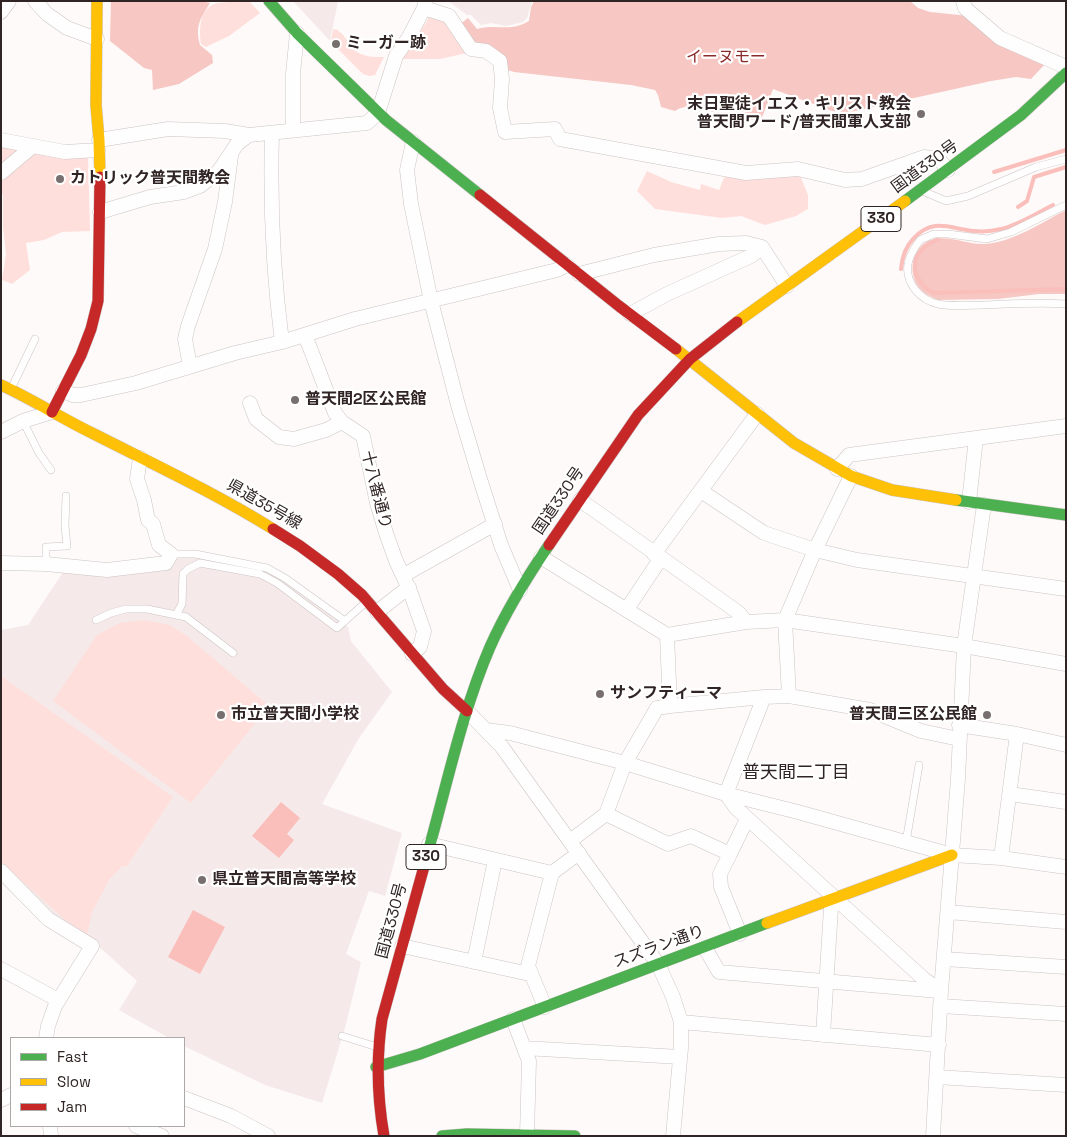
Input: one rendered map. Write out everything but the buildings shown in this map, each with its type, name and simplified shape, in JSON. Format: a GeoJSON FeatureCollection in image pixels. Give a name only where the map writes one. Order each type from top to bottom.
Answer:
{"type":"FeatureCollection","features":[{"type":"Feature","properties":{"kind":"main road"},"geometry":{"type":"LineString","coordinates":[[52,412],[81,355],[91,329],[98,301],[100,212],[96,105],[97,1]]}},
{"type":"Feature","properties":{"kind":"main road"},"geometry":{"type":"LineString","coordinates":[[269,1],[297,34],[378,113],[567,265],[690,359],[794,444],[851,476],[892,490],[984,505],[1066,515]]}},
{"type":"Feature","properties":{"kind":"main road","name":"国道330号"},"geometry":{"type":"LineString","coordinates":[[384,1136],[377,1089],[377,1047],[382,1018],[429,844],[467,711],[490,648],[520,590],[541,557],[638,415],[690,359],[720,334],[921,190],[1021,115],[1066,73]]}},
{"type":"Feature","properties":{"kind":"main road","name":"県道35号線"},"geometry":{"type":"LineString","coordinates":[[6,387],[66,420],[234,505],[300,546],[338,574],[367,601],[443,689],[467,711]]}},
{"type":"Feature","properties":{"kind":"main road","name":"スズラン通り"},"geometry":{"type":"LineString","coordinates":[[376,1067],[420,1054],[952,855]]}},
{"type":"Feature","properties":{"kind":"main road"},"geometry":{"type":"LineString","coordinates":[[442,1136],[527,1134],[576,1136]]}},
{"type":"Feature","properties":{"kind":"street"},"geometry":{"type":"LineString","coordinates":[[1,12],[9,1]]}},
{"type":"Feature","properties":{"kind":"street"},"geometry":{"type":"LineString","coordinates":[[34,1],[47,14],[67,28],[97,39]]}},
{"type":"Feature","properties":{"kind":"street"},"geometry":{"type":"LineString","coordinates":[[963,1],[966,8],[1000,38],[1066,67]]}},
{"type":"Feature","properties":{"kind":"street"},"geometry":{"type":"LineString","coordinates":[[1,140],[65,152],[168,129],[225,131],[249,135],[367,123],[378,113],[396,56],[409,37],[425,5],[449,16],[471,49],[486,51],[500,61],[502,79],[500,108],[505,132],[555,129],[560,139],[746,174],[798,169],[845,180],[862,179],[924,157],[940,159],[948,170]]}},
{"type":"Feature","properties":{"kind":"street"},"geometry":{"type":"LineString","coordinates":[[292,130],[293,74],[297,34]]}},
{"type":"Feature","properties":{"kind":"street"},"geometry":{"type":"LineString","coordinates":[[272,133],[272,212],[275,276],[282,342]]}},
{"type":"Feature","properties":{"kind":"street"},"geometry":{"type":"LineString","coordinates":[[100,212],[150,197],[184,192],[200,186],[219,171],[237,144],[249,135]]}},
{"type":"Feature","properties":{"kind":"street"},"geometry":{"type":"LineString","coordinates":[[413,142],[407,170],[411,204],[431,301],[458,405],[495,524],[520,590]]}},
{"type":"Feature","properties":{"kind":"street"},"geometry":{"type":"LineString","coordinates":[[1,173],[33,146]]}},
{"type":"Feature","properties":{"kind":"street"},"geometry":{"type":"LineString","coordinates":[[190,366],[185,339],[215,248],[225,202],[232,153]]}},
{"type":"Feature","properties":{"kind":"street"},"geometry":{"type":"LineString","coordinates":[[579,274],[654,256],[719,244],[746,243],[762,247],[787,286]]}},
{"type":"Feature","properties":{"kind":"street"},"geometry":{"type":"LineString","coordinates":[[630,314],[667,294],[751,256],[762,247]]}},
{"type":"Feature","properties":{"kind":"street"},"geometry":{"type":"LineString","coordinates":[[63,391],[73,395],[81,395],[136,383],[250,349],[282,342],[355,319],[557,270],[567,265]]}},
{"type":"Feature","properties":{"kind":"street","name":"十八番通り"},"geometry":{"type":"LineString","coordinates":[[305,335],[335,413],[342,422],[363,436],[384,526],[424,631],[420,647],[412,654]]}},
{"type":"Feature","properties":{"kind":"street"},"geometry":{"type":"LineString","coordinates":[[250,403],[256,418],[279,437],[294,439],[326,430],[342,422]]}},
{"type":"Feature","properties":{"kind":"street"},"geometry":{"type":"LineString","coordinates":[[1,432],[23,421],[52,412]]}},
{"type":"Feature","properties":{"kind":"street"},"geometry":{"type":"LineString","coordinates":[[627,609],[658,556],[701,491],[756,414]]}},
{"type":"Feature","properties":{"kind":"street"},"geometry":{"type":"LineString","coordinates":[[837,469],[849,455],[1066,426]]}},
{"type":"Feature","properties":{"kind":"street"},"geometry":{"type":"LineString","coordinates":[[969,502],[976,438]]}},
{"type":"Feature","properties":{"kind":"street"},"geometry":{"type":"LineString","coordinates":[[1,563],[46,564],[107,570],[166,563],[171,554],[159,545],[153,524],[148,520],[137,479],[140,458]]}},
{"type":"Feature","properties":{"kind":"street"},"geometry":{"type":"LineString","coordinates":[[789,696],[785,620],[851,476]]}},
{"type":"Feature","properties":{"kind":"street"},"geometry":{"type":"LineString","coordinates":[[701,491],[764,533],[816,550],[857,560],[1066,589]]}},
{"type":"Feature","properties":{"kind":"street"},"geometry":{"type":"LineString","coordinates":[[580,500],[739,613],[746,622]]}},
{"type":"Feature","properties":{"kind":"street"},"geometry":{"type":"LineString","coordinates":[[933,1136],[964,646],[984,505]]}},
{"type":"Feature","properties":{"kind":"street"},"geometry":{"type":"LineString","coordinates":[[377,612],[406,581],[495,524]]}},
{"type":"Feature","properties":{"kind":"street"},"geometry":{"type":"LineString","coordinates":[[541,557],[668,635],[746,622],[785,620],[964,646],[1066,664]]}},
{"type":"Feature","properties":{"kind":"street"},"geometry":{"type":"LineString","coordinates":[[668,635],[670,706]]}},
{"type":"Feature","properties":{"kind":"street"},"geometry":{"type":"LineString","coordinates":[[570,841],[606,814],[625,763],[657,708],[789,696],[870,710],[921,731],[1018,734],[1066,745]]}},
{"type":"Feature","properties":{"kind":"street"},"geometry":{"type":"LineString","coordinates":[[726,794],[764,697]]}},
{"type":"Feature","properties":{"kind":"street"},"geometry":{"type":"LineString","coordinates":[[467,711],[502,746],[658,964],[673,997],[681,1022],[674,1136]]}},
{"type":"Feature","properties":{"kind":"street"},"geometry":{"type":"LineString","coordinates":[[486,730],[510,733],[625,763],[726,794],[952,855],[1001,858],[1066,867]]}},
{"type":"Feature","properties":{"kind":"street"},"geometry":{"type":"LineString","coordinates":[[1001,858],[1018,734]]}},
{"type":"Feature","properties":{"kind":"street"},"geometry":{"type":"LineString","coordinates":[[726,794],[736,808],[833,898],[925,980],[941,991]]}},
{"type":"Feature","properties":{"kind":"street"},"geometry":{"type":"LineString","coordinates":[[1010,794],[1066,802]]}},
{"type":"Feature","properties":{"kind":"street"},"geometry":{"type":"LineString","coordinates":[[606,814],[668,844],[691,836],[730,854]]}},
{"type":"Feature","properties":{"kind":"street"},"geometry":{"type":"LineString","coordinates":[[740,934],[721,886],[720,874],[748,819]]}},
{"type":"Feature","properties":{"kind":"street"},"geometry":{"type":"LineString","coordinates":[[429,844],[552,873]]}},
{"type":"Feature","properties":{"kind":"street"},"geometry":{"type":"LineString","coordinates":[[545,1007],[528,966],[552,873],[579,853]]}},
{"type":"Feature","properties":{"kind":"street"},"geometry":{"type":"LineString","coordinates":[[474,962],[495,860]]}},
{"type":"Feature","properties":{"kind":"street"},"geometry":{"type":"LineString","coordinates":[[1,872],[48,919],[92,946],[58,1000],[48,1026],[48,1037]]}},
{"type":"Feature","properties":{"kind":"street"},"geometry":{"type":"LineString","coordinates":[[823,1034],[833,898]]}},
{"type":"Feature","properties":{"kind":"street"},"geometry":{"type":"LineString","coordinates":[[948,912],[1066,922]]}},
{"type":"Feature","properties":{"kind":"street"},"geometry":{"type":"LineString","coordinates":[[402,946],[525,973],[530,972]]}},
{"type":"Feature","properties":{"kind":"street"},"geometry":{"type":"LineString","coordinates":[[704,948],[719,972],[941,991]]}},
{"type":"Feature","properties":{"kind":"street"},"geometry":{"type":"LineString","coordinates":[[944,959],[1066,967]]}},
{"type":"Feature","properties":{"kind":"street"},"geometry":{"type":"LineString","coordinates":[[1,969],[58,1000]]}},
{"type":"Feature","properties":{"kind":"street"},"geometry":{"type":"LineString","coordinates":[[941,1006],[1066,1014]]}},
{"type":"Feature","properties":{"kind":"street"},"geometry":{"type":"LineString","coordinates":[[513,1019],[528,1061],[527,1134]]}},
{"type":"Feature","properties":{"kind":"street"},"geometry":{"type":"LineString","coordinates":[[681,1022],[939,1045]]}},
{"type":"Feature","properties":{"kind":"street"},"geometry":{"type":"LineString","coordinates":[[524,1048],[680,1057]]}},
{"type":"Feature","properties":{"kind":"street"},"geometry":{"type":"LineString","coordinates":[[937,1077],[1066,1085]]}},
{"type":"Feature","properties":{"kind":"street"},"geometry":{"type":"LineString","coordinates":[[185,1098],[231,1116],[268,1136]]}},
{"type":"Feature","properties":{"kind":"street"},"geometry":{"type":"LineString","coordinates":[[139,1127],[162,1136]]}},
{"type":"Feature","properties":{"kind":"lane"},"geometry":{"type":"LineString","coordinates":[[921,190],[946,201],[968,196],[1036,167],[1066,159]]}},
{"type":"Feature","properties":{"kind":"lane"},"geometry":{"type":"LineString","coordinates":[[1066,205],[1011,232],[987,239],[934,234],[920,240],[912,251],[908,263],[908,278],[916,291],[927,300],[938,304],[1066,304]]}},
{"type":"Feature","properties":{"kind":"lane"},"geometry":{"type":"LineString","coordinates":[[6,387],[35,339]]}},
{"type":"Feature","properties":{"kind":"lane"},"geometry":{"type":"LineString","coordinates":[[23,421],[39,453],[51,470]]}},
{"type":"Feature","properties":{"kind":"lane"},"geometry":{"type":"LineString","coordinates":[[46,564],[46,548],[67,546],[65,526],[66,496]]}},
{"type":"Feature","properties":{"kind":"lane"},"geometry":{"type":"LineString","coordinates":[[171,554],[194,554],[267,568],[285,578],[345,621]]}},
{"type":"Feature","properties":{"kind":"lane"},"geometry":{"type":"LineString","coordinates":[[176,615],[182,604],[183,574],[188,568],[200,563],[260,574],[277,583],[337,628],[367,601]]}},
{"type":"Feature","properties":{"kind":"lane"},"geometry":{"type":"LineString","coordinates":[[96,620],[110,613],[126,609],[147,609],[186,617],[233,653]]}},
{"type":"Feature","properties":{"kind":"lane"},"geometry":{"type":"LineString","coordinates":[[906,843],[919,764]]}},
{"type":"Feature","properties":{"kind":"lane"},"geometry":{"type":"LineString","coordinates":[[342,1036],[377,1047]]}},
{"type":"Feature","properties":{"kind":"shaded area"},"geometry":{"type":"Polygon","coordinates":[[[249,1],[260,13],[229,36],[206,47],[201,44],[200,27],[205,11],[214,4],[249,1]]]}},
{"type":"Feature","properties":{"kind":"shaded area"},"geometry":{"type":"Polygon","coordinates":[[[293,1],[338,1],[330,41],[293,1]]]}},
{"type":"Feature","properties":{"kind":"shaded area"},"geometry":{"type":"Polygon","coordinates":[[[448,1],[532,1],[527,18],[523,22],[506,26],[491,23],[481,25],[471,15],[467,15],[448,1]]]}},
{"type":"Feature","properties":{"kind":"shaded area"},"geometry":{"type":"Polygon","coordinates":[[[429,15],[442,17],[467,53],[440,59],[402,59],[429,15]]]}},
{"type":"Feature","properties":{"kind":"shaded area"},"geometry":{"type":"Polygon","coordinates":[[[335,29],[346,38],[357,52],[368,56],[384,57],[375,75],[363,74],[331,42],[333,30],[335,29]]]}},
{"type":"Feature","properties":{"kind":"shaded area"},"geometry":{"type":"Polygon","coordinates":[[[1,144],[88,155],[90,231],[62,232],[44,240],[26,243],[30,270],[12,284],[2,280],[6,254],[3,227],[3,195],[1,192],[1,144]]]}},
{"type":"Feature","properties":{"kind":"shaded area"},"geometry":{"type":"Polygon","coordinates":[[[647,171],[671,182],[700,190],[701,184],[719,190],[724,178],[730,174],[799,173],[808,195],[808,209],[796,216],[765,225],[741,216],[722,218],[655,209],[637,191],[647,171]]]}},
{"type":"Feature","properties":{"kind":"shaded area"},"geometry":{"type":"Polygon","coordinates":[[[176,557],[196,557],[267,570],[348,627],[351,641],[392,692],[359,738],[322,804],[402,833],[385,896],[369,891],[346,954],[361,962],[345,1028],[322,1103],[265,1085],[185,1046],[185,1037],[167,1037],[119,1010],[137,981],[97,945],[45,911],[1,868],[1,630],[28,625],[63,572],[176,557]]]}},
{"type":"Feature","properties":{"kind":"shaded area"},"geometry":{"type":"Polygon","coordinates":[[[144,620],[170,625],[187,636],[269,706],[191,803],[53,701],[97,635],[120,623],[144,620]]]}},
{"type":"Feature","properties":{"kind":"shaded area"},"geometry":{"type":"Polygon","coordinates":[[[1,676],[173,797],[127,866],[122,866],[109,880],[92,912],[87,935],[63,918],[1,862],[1,676]]]}},
{"type":"Feature","properties":{"kind":"shaded area"},"geometry":{"type":"Polygon","coordinates":[[[281,802],[300,818],[287,834],[294,840],[279,858],[252,836],[281,802]]]}},
{"type":"Feature","properties":{"kind":"shaded area"},"geometry":{"type":"Polygon","coordinates":[[[193,910],[225,927],[200,974],[168,957],[193,910]]]}},
{"type":"Feature","properties":{"kind":"green space"},"geometry":{"type":"Polygon","coordinates":[[[111,1],[200,1],[210,3],[201,18],[198,33],[200,45],[212,55],[213,63],[179,84],[153,90],[152,70],[144,68],[110,41],[111,1]]]}},
{"type":"Feature","properties":{"kind":"green space","name":"イーヌモー"},"geometry":{"type":"Polygon","coordinates":[[[534,1],[910,1],[918,8],[930,12],[969,16],[1048,61],[1031,79],[1016,77],[991,81],[846,113],[832,111],[773,89],[761,120],[733,119],[697,107],[682,108],[675,111],[661,107],[655,90],[631,85],[514,72],[505,69],[474,47],[459,25],[468,18],[477,29],[522,25],[529,21],[534,1]]]}},
{"type":"Feature","properties":{"kind":"green space"},"geometry":{"type":"Polygon","coordinates":[[[1066,210],[1066,294],[1039,294],[998,299],[938,300],[923,292],[915,282],[913,261],[919,248],[931,240],[944,238],[985,244],[1006,240],[1066,210]]]}},
{"type":"Feature","properties":{"kind":"waterway"},"geometry":{"type":"LineString","coordinates":[[994,172],[1066,150]]}},
{"type":"Feature","properties":{"kind":"waterway"},"geometry":{"type":"LineString","coordinates":[[1018,207],[1027,201],[1034,177],[1066,167]]}},
{"type":"Feature","properties":{"kind":"waterway"},"geometry":{"type":"LineString","coordinates":[[901,269],[903,256],[908,245],[928,228],[942,226],[974,231],[995,230],[1014,225],[1053,205]]}},
{"type":"Feature","properties":{"kind":"waterway"},"geometry":{"type":"LineString","coordinates":[[938,239],[924,248],[915,262],[916,274],[919,280],[934,293],[1066,289]]}},
{"type":"Feature","properties":{"kind":"traffic: fast"},"geometry":{"type":"LineString","coordinates":[[269,1],[297,33],[386,120],[480,195]]}},
{"type":"Feature","properties":{"kind":"traffic: fast"},"geometry":{"type":"LineString","coordinates":[[905,201],[1021,115],[1066,73]]}},
{"type":"Feature","properties":{"kind":"traffic: fast"},"geometry":{"type":"LineString","coordinates":[[956,500],[1066,515]]}},
{"type":"Feature","properties":{"kind":"traffic: fast"},"geometry":{"type":"LineString","coordinates":[[428,852],[463,722],[480,672],[510,607],[549,545]]}},
{"type":"Feature","properties":{"kind":"traffic: fast"},"geometry":{"type":"LineString","coordinates":[[376,1067],[420,1054],[767,923]]}},
{"type":"Feature","properties":{"kind":"traffic: fast"},"geometry":{"type":"LineString","coordinates":[[442,1136],[467,1134],[575,1136]]}},
{"type":"Feature","properties":{"kind":"traffic: slow"},"geometry":{"type":"LineString","coordinates":[[97,1],[96,105],[100,177]]}},
{"type":"Feature","properties":{"kind":"traffic: slow"},"geometry":{"type":"LineString","coordinates":[[737,322],[905,201]]}},
{"type":"Feature","properties":{"kind":"traffic: slow"},"geometry":{"type":"LineString","coordinates":[[676,349],[794,443],[851,476],[892,490],[956,500]]}},
{"type":"Feature","properties":{"kind":"traffic: slow"},"geometry":{"type":"LineString","coordinates":[[1,385],[206,491],[273,529]]}},
{"type":"Feature","properties":{"kind":"traffic: slow"},"geometry":{"type":"LineString","coordinates":[[767,923],[952,855]]}},
{"type":"Feature","properties":{"kind":"traffic: jam"},"geometry":{"type":"LineString","coordinates":[[52,412],[81,355],[91,329],[98,301],[100,177]]}},
{"type":"Feature","properties":{"kind":"traffic: jam"},"geometry":{"type":"LineString","coordinates":[[480,195],[676,349]]}},
{"type":"Feature","properties":{"kind":"traffic: jam"},"geometry":{"type":"LineString","coordinates":[[549,545],[638,415],[690,359],[737,322]]}},
{"type":"Feature","properties":{"kind":"traffic: jam"},"geometry":{"type":"LineString","coordinates":[[273,529],[338,574],[362,595],[443,689],[467,711]]}},
{"type":"Feature","properties":{"kind":"traffic: jam"},"geometry":{"type":"LineString","coordinates":[[384,1136],[378,1078],[382,1019],[428,852]]}},
{"type":"Feature","properties":{"kind":"place","name":"ミーガー跡"},"geometry":{"type":"Point","coordinates":[336,44]}},
{"type":"Feature","properties":{"kind":"place","name":"末日聖徒イエス・キリスト教会 普天間ワード/普天間軍人支部"},"geometry":{"type":"Point","coordinates":[921,114]}},
{"type":"Feature","properties":{"kind":"place","name":"カトリック普天間教会"},"geometry":{"type":"Point","coordinates":[60,179]}},
{"type":"Feature","properties":{"kind":"place","name":"普天間2区公民館"},"geometry":{"type":"Point","coordinates":[295,400]}},
{"type":"Feature","properties":{"kind":"place","name":"サンフティーマ"},"geometry":{"type":"Point","coordinates":[600,694]}},
{"type":"Feature","properties":{"kind":"place","name":"市立普天間小学校"},"geometry":{"type":"Point","coordinates":[221,715]}},
{"type":"Feature","properties":{"kind":"place","name":"普天間三区公民館"},"geometry":{"type":"Point","coordinates":[987,715]}},
{"type":"Feature","properties":{"kind":"place","name":"県立普天間高等学校"},"geometry":{"type":"Point","coordinates":[202,880]}},
{"type":"Feature","properties":{"kind":"district","name":"普天間二丁目"},"geometry":{"type":"Point","coordinates":[796,773]}}]}
